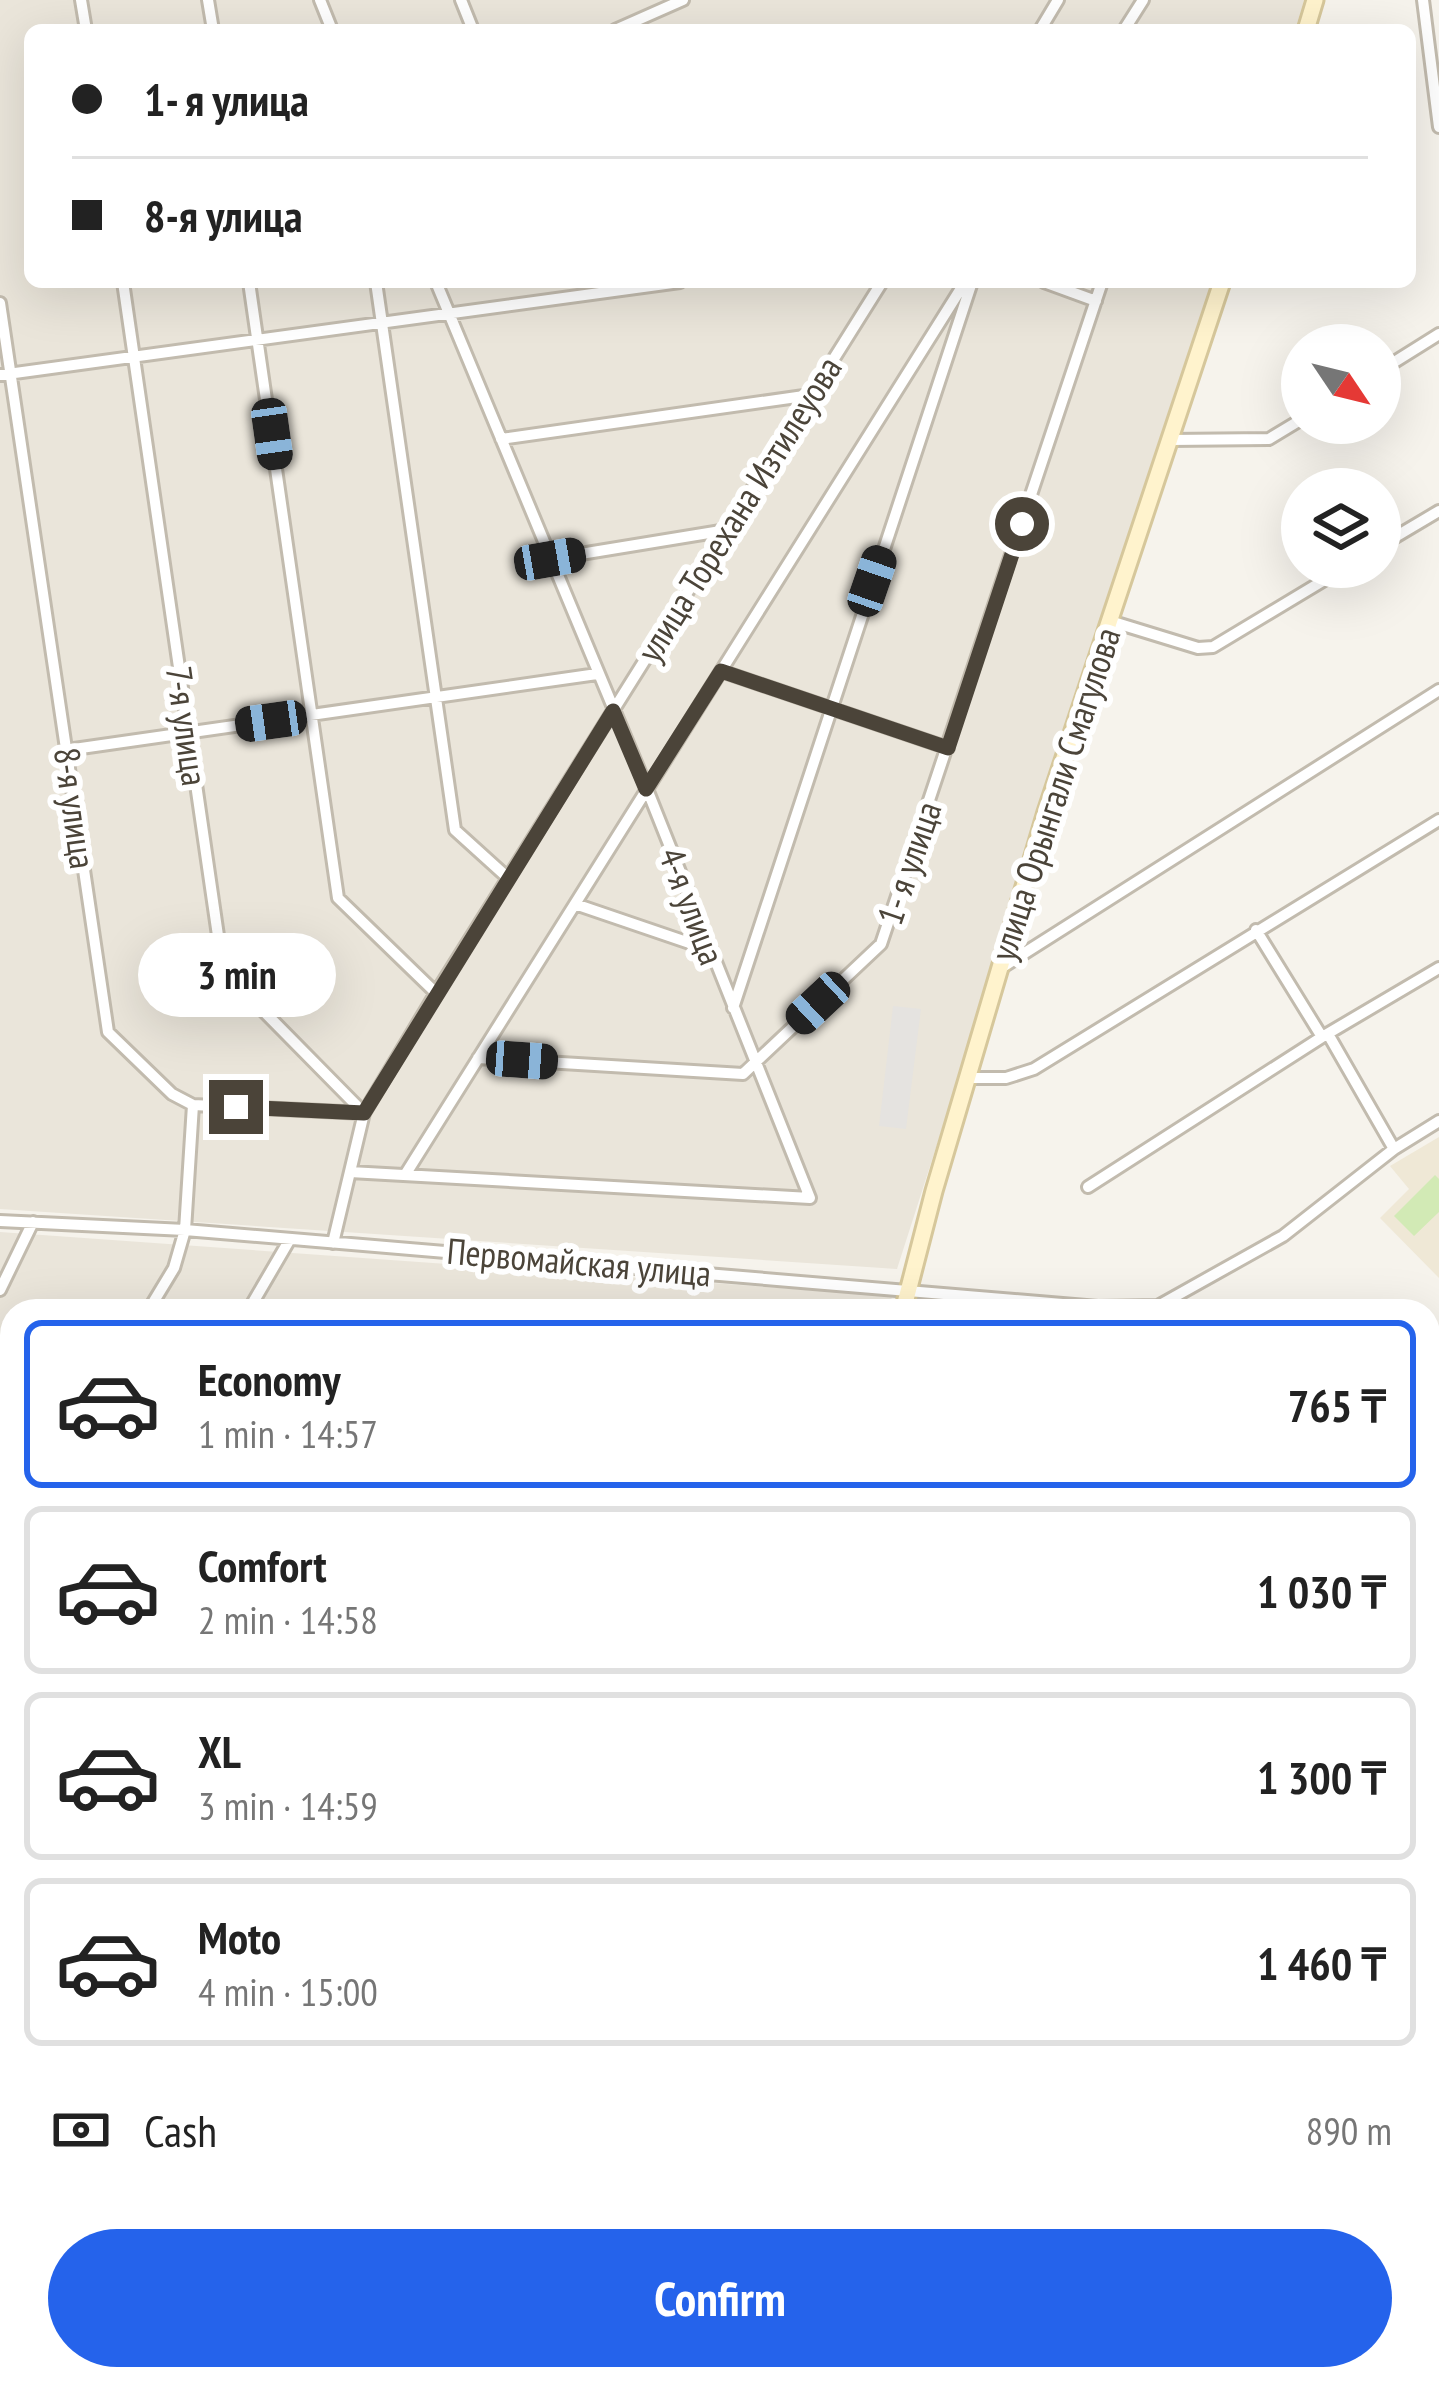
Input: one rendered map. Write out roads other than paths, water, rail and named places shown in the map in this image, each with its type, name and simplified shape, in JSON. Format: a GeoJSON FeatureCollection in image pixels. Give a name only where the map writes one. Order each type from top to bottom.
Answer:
{"type":"FeatureCollection","features":[{"type":"Feature","properties":{"kind":"main road","name":"улица Орынгали Смагулова"},"geometry":{"type":"LineString","coordinates":[[906,1299],[1000,968],[1220,288]]}},
{"type":"Feature","properties":{"kind":"street"},"geometry":{"type":"LineString","coordinates":[[629,24],[683,0]]}},
{"type":"Feature","properties":{"kind":"street"},"geometry":{"type":"LineString","coordinates":[[1423,0],[1439,127]]}},
{"type":"Feature","properties":{"kind":"street","name":"7-я улица"},"geometry":{"type":"LineString","coordinates":[[124,288],[223,970],[364,1113]]}},
{"type":"Feature","properties":{"kind":"street"},"geometry":{"type":"LineString","coordinates":[[251,288],[338,898],[436,993]]}},
{"type":"Feature","properties":{"kind":"street"},"geometry":{"type":"LineString","coordinates":[[377,288],[454,830],[508,878]]}},
{"type":"Feature","properties":{"kind":"street","name":"4-я улица"},"geometry":{"type":"LineString","coordinates":[[404,1175],[810,1198],[438,288]]}},
{"type":"Feature","properties":{"kind":"street"},"geometry":{"type":"LineString","coordinates":[[577,288],[580,296]]}},
{"type":"Feature","properties":{"kind":"street"},"geometry":{"type":"LineString","coordinates":[[6,374],[637,288]]}},
{"type":"Feature","properties":{"kind":"street","name":"улица Торехана Изтилеуова"},"geometry":{"type":"LineString","coordinates":[[333,1243],[364,1113],[878,288]]}},
{"type":"Feature","properties":{"kind":"street","name":"улица Торехана Изтилеуова"},"geometry":{"type":"LineString","coordinates":[[404,1175],[965,288]]}},
{"type":"Feature","properties":{"kind":"street"},"geometry":{"type":"LineString","coordinates":[[733,1009],[967,288]]}},
{"type":"Feature","properties":{"kind":"street"},"geometry":{"type":"LineString","coordinates":[[1060,288],[1096,301]]}},
{"type":"Feature","properties":{"kind":"street","name":"1- я улица"},"geometry":{"type":"LineString","coordinates":[[754,1061],[881,944],[1100,288]]}},
{"type":"Feature","properties":{"kind":"street","name":"8-я улица"},"geometry":{"type":"LineString","coordinates":[[0,302],[6,374],[108,1032],[172,1094],[193,1105]]}},
{"type":"Feature","properties":{"kind":"street"},"geometry":{"type":"LineString","coordinates":[[1401,358],[1439,334]]}},
{"type":"Feature","properties":{"kind":"street"},"geometry":{"type":"LineString","coordinates":[[501,439],[812,394]]}},
{"type":"Feature","properties":{"kind":"street"},"geometry":{"type":"LineString","coordinates":[[1170,440],[1269,439],[1281,431]]}},
{"type":"Feature","properties":{"kind":"street"},"geometry":{"type":"LineString","coordinates":[[1401,534],[1439,511]]}},
{"type":"Feature","properties":{"kind":"street"},"geometry":{"type":"LineString","coordinates":[[550,559],[727,530]]}},
{"type":"Feature","properties":{"kind":"street"},"geometry":{"type":"LineString","coordinates":[[1110,621],[1198,648],[1213,647],[1311,588]]}},
{"type":"Feature","properties":{"kind":"street"},"geometry":{"type":"LineString","coordinates":[[721,671],[948,748]]}},
{"type":"Feature","properties":{"kind":"street"},"geometry":{"type":"LineString","coordinates":[[67,750],[597,674]]}},
{"type":"Feature","properties":{"kind":"street"},"geometry":{"type":"LineString","coordinates":[[1000,968],[1439,690]]}},
{"type":"Feature","properties":{"kind":"street"},"geometry":{"type":"LineString","coordinates":[[967,1078],[1006,1078],[1034,1069],[1439,820]]}},
{"type":"Feature","properties":{"kind":"street"},"geometry":{"type":"LineString","coordinates":[[575,904],[710,950]]}},
{"type":"Feature","properties":{"kind":"street"},"geometry":{"type":"LineString","coordinates":[[1256,930],[1394,1150]]}},
{"type":"Feature","properties":{"kind":"street"},"geometry":{"type":"LineString","coordinates":[[1088,1187],[1439,968]]}},
{"type":"Feature","properties":{"kind":"street"},"geometry":{"type":"LineString","coordinates":[[478,1058],[743,1074],[754,1061]]}},
{"type":"Feature","properties":{"kind":"street"},"geometry":{"type":"LineString","coordinates":[[155,1299],[174,1268],[185,1230],[193,1105],[364,1113]]}},
{"type":"Feature","properties":{"kind":"street"},"geometry":{"type":"LineString","coordinates":[[1177,1299],[1283,1236],[1439,1121]]}},
{"type":"Feature","properties":{"kind":"street"},"geometry":{"type":"LineString","coordinates":[[350,1172],[404,1175]]}},
{"type":"Feature","properties":{"kind":"street","name":"Первомайская улица"},"geometry":{"type":"LineString","coordinates":[[0,1220],[185,1230],[1008,1299]]}},
{"type":"Feature","properties":{"kind":"street"},"geometry":{"type":"LineString","coordinates":[[0,1290],[33,1222]]}},
{"type":"Feature","properties":{"kind":"street"},"geometry":{"type":"LineString","coordinates":[[255,1299],[290,1239]]}}]}
